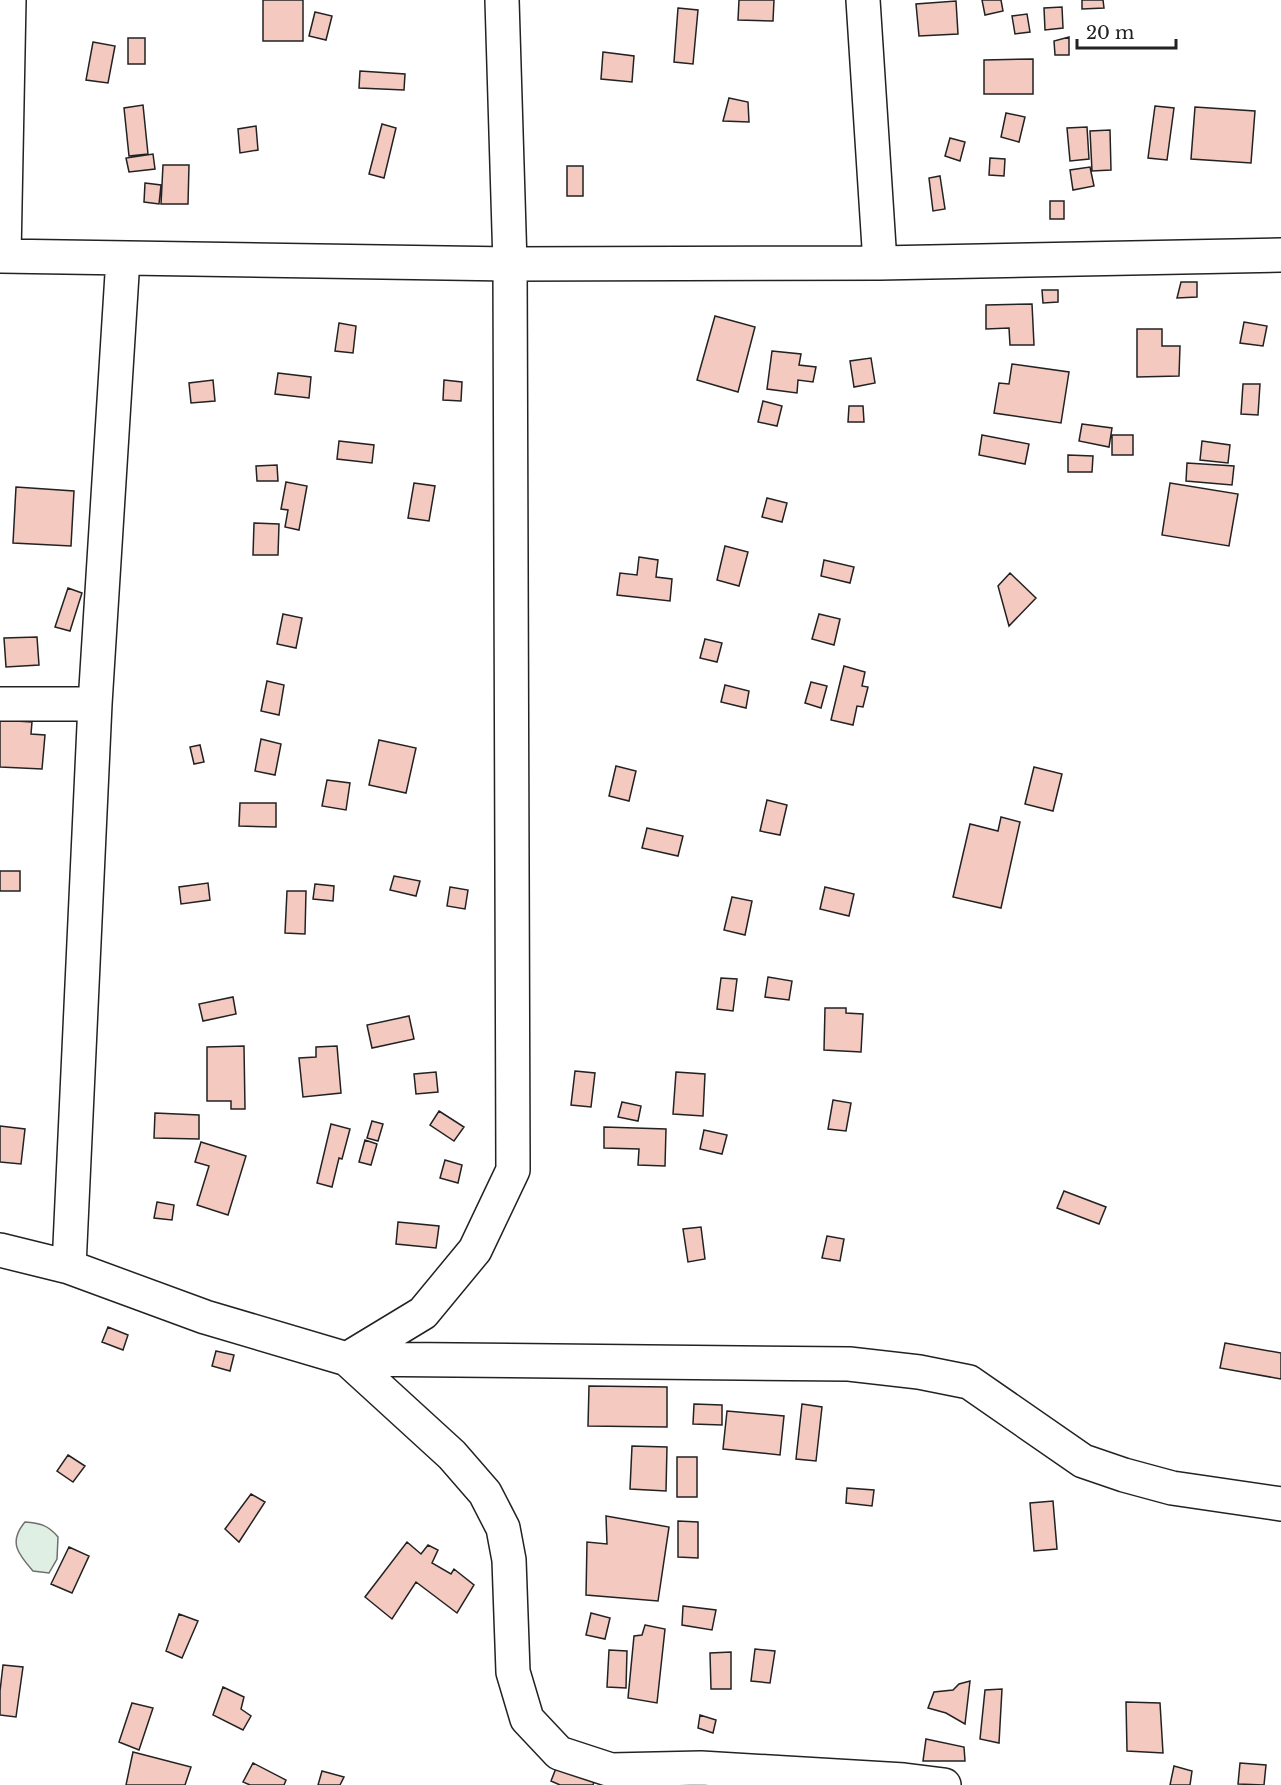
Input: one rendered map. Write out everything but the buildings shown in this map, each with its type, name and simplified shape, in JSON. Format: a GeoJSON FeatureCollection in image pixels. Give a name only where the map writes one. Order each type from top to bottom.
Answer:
{"type":"FeatureCollection","features":[{"type":"Feature","properties":{"kind":"street"},"geometry":{"type":"LineString","coordinates":[[9,0],[2,256],[510,264],[880,263],[1281,255]]}},
{"type":"Feature","properties":{"kind":"street"},"geometry":{"type":"LineString","coordinates":[[347,1359],[423,1313],[475,1250],[513,1170],[510,264],[502,0]]}},
{"type":"Feature","properties":{"kind":"street"},"geometry":{"type":"LineString","coordinates":[[863,0],[880,263]]}},
{"type":"Feature","properties":{"kind":"street"},"geometry":{"type":"LineString","coordinates":[[69,1268],[95,704],[123,258]]}},
{"type":"Feature","properties":{"kind":"street"},"geometry":{"type":"LineString","coordinates":[[0,704],[95,704]]}},
{"type":"Feature","properties":{"kind":"street"},"geometry":{"type":"LineString","coordinates":[[0,1250],[69,1268],[205,1317],[347,1359],[849,1364],[918,1372],[969,1382],[1083,1461],[1172,1488],[1281,1504]]}},
{"type":"Feature","properties":{"kind":"street"},"geometry":{"type":"LineString","coordinates":[[347,1359],[452,1455],[485,1493],[503,1528],[509,1560],[513,1672],[527,1719],[559,1753],[611,1770],[700,1768],[904,1780],[944,1785]]}},
{"type":"Feature","properties":{"kind":"green space"},"geometry":{"type":"Polygon","coordinates":[[[25,1522],[43,1525],[58,1537],[57,1559],[49,1573],[33,1571],[19,1553],[17,1536],[25,1522]]]}}]}
